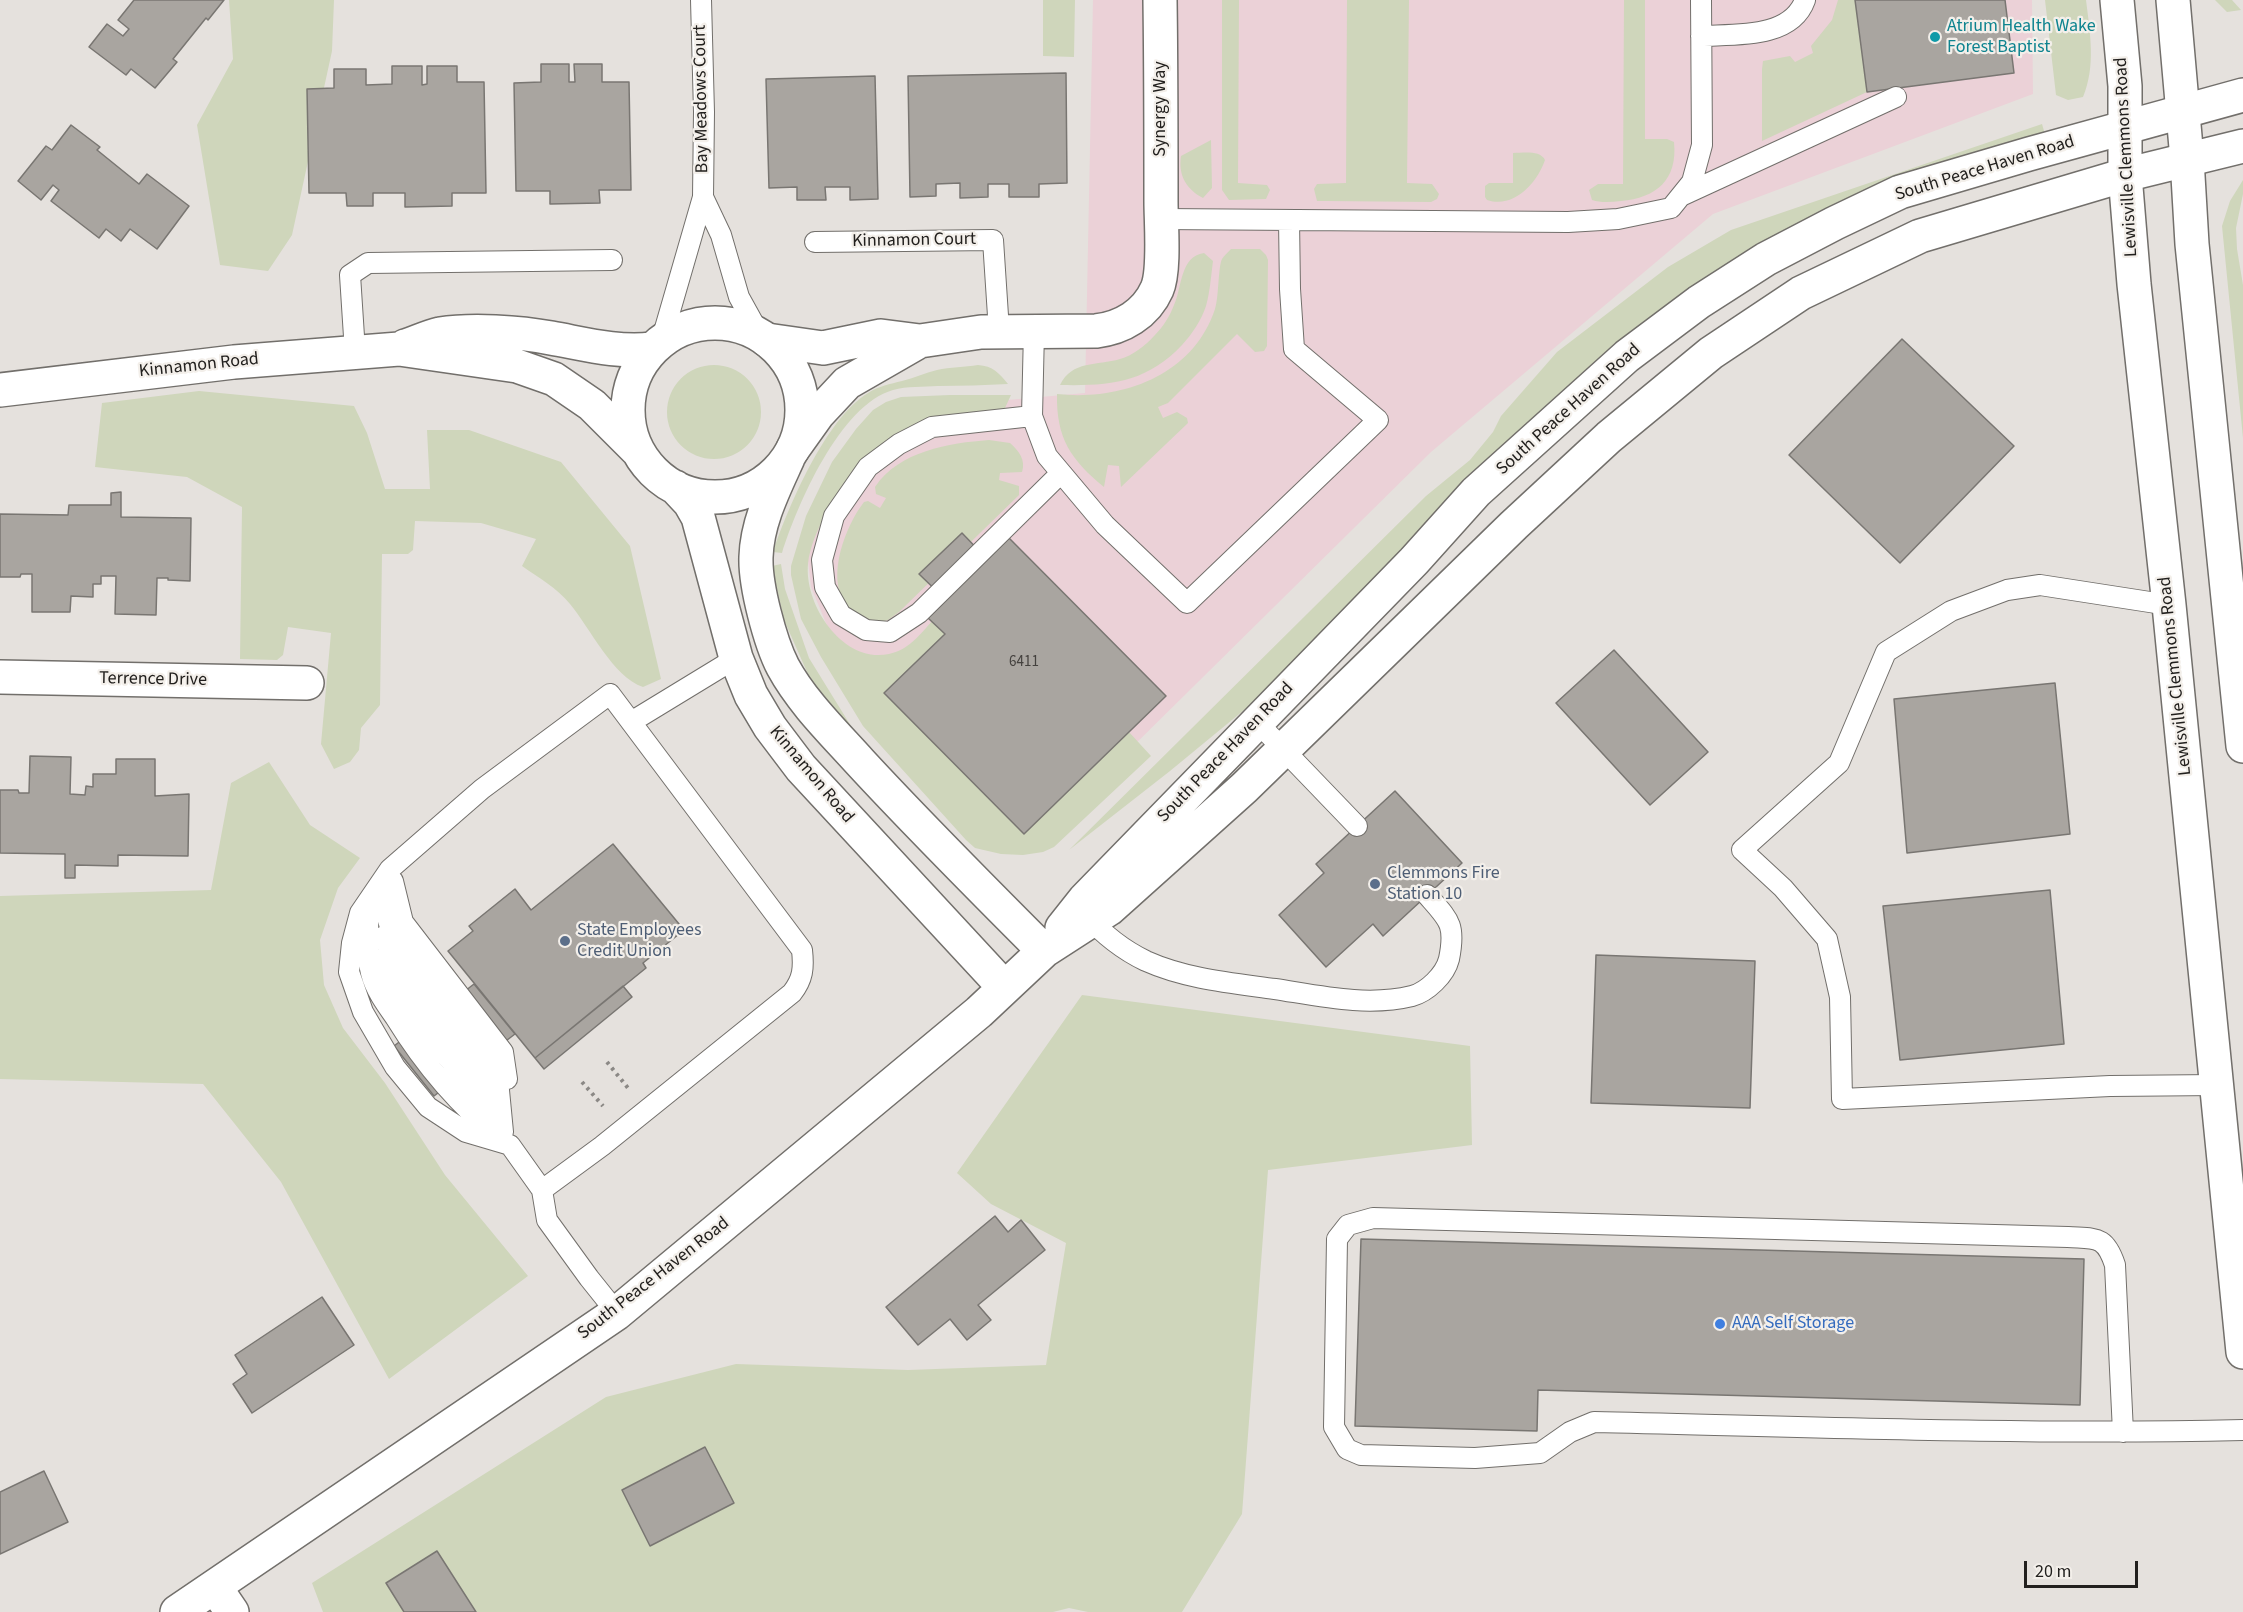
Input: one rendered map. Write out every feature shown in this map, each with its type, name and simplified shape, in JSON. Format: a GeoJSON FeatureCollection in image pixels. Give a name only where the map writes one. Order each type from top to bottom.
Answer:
{"type":"FeatureCollection","features":[{"type":"Feature","properties":{"kind":"main road","name":"Synergy Way"},"geometry":{"type":"LineString","coordinates":[[1160,0],[1161,219]]}},
{"type":"Feature","properties":{"kind":"main road","name":"Lewisville Clemmons Road"},"geometry":{"type":"LineString","coordinates":[[2117,0],[2124,77],[2125,175],[2134,284],[2169,605],[2243,1352]]}},
{"type":"Feature","properties":{"kind":"main road"},"geometry":{"type":"LineString","coordinates":[[2173,0],[2192,244],[2236,604],[2243,746]]}},
{"type":"Feature","properties":{"kind":"main road","name":"South Peace Haven Road"},"geometry":{"type":"LineString","coordinates":[[177,1612],[223,1599],[617,1313],[979,1012],[1085,914],[1257,722],[1414,561],[1476,492],[1627,356],[1699,302],[1766,259],[1900,192],[2243,94]]}},
{"type":"Feature","properties":{"kind":"main road","name":"South Peace Haven Road"},"geometry":{"type":"LineString","coordinates":[[1085,914],[1109,909],[1244,788],[1531,509],[1610,436],[1711,353],[1801,293],[1920,236],[2125,175],[2243,146]]}},
{"type":"Feature","properties":{"kind":"main road"},"geometry":{"type":"LineString","coordinates":[[764,337],[823,348],[881,336],[920,341],[999,331],[1105,330],[1119,326],[1134,317],[1147,305],[1158,286],[1161,219]]}},
{"type":"Feature","properties":{"kind":"main road","name":"Kinnamon Road"},"geometry":{"type":"LineString","coordinates":[[637,450],[628,422],[629,394],[634,376],[656,345],[677,331],[702,323],[719,322],[736,325],[764,337],[780,351],[790,365],[800,390],[802,416],[790,453],[766,510],[756,557],[758,586],[782,666],[813,709],[876,779],[1044,951]]}},
{"type":"Feature","properties":{"kind":"main road","name":"Kinnamon Road"},"geometry":{"type":"LineString","coordinates":[[399,349],[437,335],[454,332],[531,335],[621,350],[656,345]]}},
{"type":"Feature","properties":{"kind":"main road"},"geometry":{"type":"LineString","coordinates":[[790,453],[818,414],[847,383],[920,341]]}},
{"type":"Feature","properties":{"kind":"main road","name":"Kinnamon Road"},"geometry":{"type":"LineString","coordinates":[[0,390],[215,364],[399,349],[517,366],[545,375],[571,389],[592,405],[637,450],[652,471],[675,488],[690,503],[701,526],[736,658],[761,713],[790,755],[875,850],[1004,987]]}},
{"type":"Feature","properties":{"kind":"main road","name":"Kinnamon Road"},"geometry":{"type":"LineString","coordinates":[[675,488],[705,496],[737,494],[765,480],[790,453]]}},
{"type":"Feature","properties":{"kind":"main road","name":"Terrence Drive"},"geometry":{"type":"LineString","coordinates":[[0,677],[306,683]]}},
{"type":"Feature","properties":{"kind":"lane","name":"Bay Meadows Court"},"geometry":{"type":"LineString","coordinates":[[656,345],[703,197],[704,112],[701,0]]}},
{"type":"Feature","properties":{"kind":"lane"},"geometry":{"type":"LineString","coordinates":[[1161,219],[1568,222],[1618,219],[1671,208],[1692,182],[1702,145],[1701,0]]}},
{"type":"Feature","properties":{"kind":"lane"},"geometry":{"type":"LineString","coordinates":[[1701,36],[1751,34],[1781,27],[1801,10],[1805,0]]}},
{"type":"Feature","properties":{"kind":"lane"},"geometry":{"type":"LineString","coordinates":[[1680,197],[1896,97]]}},
{"type":"Feature","properties":{"kind":"lane","name":"Bay Meadows Court"},"geometry":{"type":"LineString","coordinates":[[703,197],[721,235],[739,297],[764,337]]}},
{"type":"Feature","properties":{"kind":"lane"},"geometry":{"type":"LineString","coordinates":[[1034,331],[1032,416],[1047,456],[1105,525],[1187,603],[1378,420],[1294,349],[1289,220]]}},
{"type":"Feature","properties":{"kind":"lane","name":"Kinnamon Court"},"geometry":{"type":"LineString","coordinates":[[815,242],[993,240],[999,331]]}},
{"type":"Feature","properties":{"kind":"lane"},"geometry":{"type":"LineString","coordinates":[[355,352],[350,275],[368,263],[612,260]]}},
{"type":"Feature","properties":{"kind":"lane"},"geometry":{"type":"LineString","coordinates":[[1032,416],[932,427],[899,444],[868,467],[834,516],[822,560],[825,587],[842,615],[866,630],[890,632],[919,613],[1061,473]]}},
{"type":"Feature","properties":{"kind":"lane"},"geometry":{"type":"LineString","coordinates":[[2169,605],[2040,585],[2007,590],[1951,611],[1886,652],[1839,763],[1742,850],[1783,888],[1827,939],[1840,997],[1842,1099],[2110,1086],[2217,1085]]}},
{"type":"Feature","properties":{"kind":"lane"},"geometry":{"type":"LineString","coordinates":[[631,722],[736,658]]}},
{"type":"Feature","properties":{"kind":"lane"},"geometry":{"type":"LineString","coordinates":[[504,1137],[466,1132],[428,1107],[395,1067],[363,1012],[349,972],[352,943],[360,913],[390,869],[482,789],[610,694],[802,950],[803,972],[801,982],[792,993],[602,1146],[542,1190]]}},
{"type":"Feature","properties":{"kind":"lane"},"geometry":{"type":"LineString","coordinates":[[1257,722],[1357,826]]}},
{"type":"Feature","properties":{"kind":"lane"},"geometry":{"type":"LineString","coordinates":[[390,869],[403,922],[503,1052],[508,1073],[504,1137]]}},
{"type":"Feature","properties":{"kind":"lane"},"geometry":{"type":"LineString","coordinates":[[390,869],[379,911],[382,930],[391,956],[479,1070],[488,1085],[493,1115],[504,1137],[542,1190],[547,1220],[617,1313]]}},
{"type":"Feature","properties":{"kind":"lane"},"geometry":{"type":"LineString","coordinates":[[390,869],[368,913],[370,972],[378,991],[405,1034],[448,1092],[484,1125],[504,1137]]}},
{"type":"Feature","properties":{"kind":"lane"},"geometry":{"type":"LineString","coordinates":[[1085,914],[1122,947],[1138,956],[1186,975],[1314,995],[1380,1001],[1414,996],[1435,982],[1448,964],[1453,941],[1448,919],[1426,895]]}},
{"type":"Feature","properties":{"kind":"lane"},"geometry":{"type":"LineString","coordinates":[[2123,1432],[2115,1265],[2110,1249],[2098,1240],[2068,1237],[1373,1218],[1348,1225],[1336,1239],[1334,1427],[1347,1449],[1361,1455],[1475,1458],[1540,1453],[1570,1432],[1594,1422],[1875,1429],[2123,1432],[2243,1430]]}},
{"type":"Feature","properties":{"kind":"path"},"geometry":{"type":"LineString","coordinates":[[607,1062],[632,1092]]}},
{"type":"Feature","properties":{"kind":"path"},"geometry":{"type":"LineString","coordinates":[[582,1082],[608,1112]]}},
{"type":"Feature","properties":{"kind":"shaded area"},"geometry":{"type":"Polygon","coordinates":[[[1093,0],[2032,0],[2033,94],[1713,214],[1431,452],[1040,838],[1002,844],[857,698],[811,587],[806,544],[874,421],[974,403],[1085,393],[1093,0]]]}},
{"type":"Feature","properties":{"kind":"green space"},"geometry":{"type":"Polygon","coordinates":[[[229,0],[334,0],[332,51],[292,235],[268,271],[220,265],[197,125],[233,59],[229,0]]]}},
{"type":"Feature","properties":{"kind":"green space"},"geometry":{"type":"Polygon","coordinates":[[[1043,0],[1075,0],[1074,57],[1043,56],[1043,0]]]}},
{"type":"Feature","properties":{"kind":"green space"},"geometry":{"type":"Polygon","coordinates":[[[1222,0],[1239,0],[1238,183],[1267,185],[1270,190],[1266,199],[1229,200],[1222,190],[1222,0]]]}},
{"type":"Feature","properties":{"kind":"green space"},"geometry":{"type":"Polygon","coordinates":[[[1347,0],[1409,0],[1407,183],[1432,184],[1439,194],[1437,199],[1431,202],[1317,201],[1314,189],[1317,184],[1346,183],[1347,0]]]}},
{"type":"Feature","properties":{"kind":"green space"},"geometry":{"type":"Polygon","coordinates":[[[1624,0],[1645,0],[1645,139],[1667,139],[1674,142],[1674,155],[1668,177],[1654,191],[1633,199],[1599,202],[1592,200],[1589,190],[1598,184],[1623,184],[1624,0]]]}},
{"type":"Feature","properties":{"kind":"green space"},"geometry":{"type":"Polygon","coordinates":[[[1838,0],[1855,0],[1867,92],[1762,141],[1763,61],[1790,56],[1795,62],[1813,53],[1811,46],[1832,20],[1838,0]]]}},
{"type":"Feature","properties":{"kind":"green space"},"geometry":{"type":"Polygon","coordinates":[[[2045,0],[2086,0],[2091,61],[2083,97],[2068,100],[2056,95],[2045,0]]]}},
{"type":"Feature","properties":{"kind":"green space"},"geometry":{"type":"Polygon","coordinates":[[[2215,0],[2232,0],[2241,10],[2227,12],[2215,0]]]}},
{"type":"Feature","properties":{"kind":"green space"},"geometry":{"type":"Polygon","coordinates":[[[2042,124],[2046,138],[1782,240],[1255,701],[1069,850],[1426,496],[1470,460],[1493,432],[1501,416],[1557,352],[1668,267],[1731,230],[2042,124]]]}},
{"type":"Feature","properties":{"kind":"green space"},"geometry":{"type":"Polygon","coordinates":[[[1211,140],[1212,188],[1203,198],[1184,181],[1180,163],[1181,156],[1211,140]]]}},
{"type":"Feature","properties":{"kind":"green space"},"geometry":{"type":"Polygon","coordinates":[[[1513,153],[1536,153],[1545,160],[1536,177],[1523,192],[1506,201],[1487,200],[1485,186],[1489,183],[1513,183],[1513,153]]]}},
{"type":"Feature","properties":{"kind":"green space"},"geometry":{"type":"Polygon","coordinates":[[[2243,180],[2243,194],[2236,228],[2243,285],[2243,438],[2222,226],[2230,201],[2243,180]]]}},
{"type":"Feature","properties":{"kind":"green space"},"geometry":{"type":"Polygon","coordinates":[[[1231,249],[1260,249],[1268,260],[1267,346],[1264,351],[1255,352],[1237,334],[1168,403],[1158,407],[1163,418],[1177,412],[1187,418],[1188,423],[1121,487],[1119,466],[1108,465],[1104,487],[1074,457],[1068,447],[1059,423],[1057,394],[1106,393],[1129,388],[1152,379],[1172,367],[1190,352],[1205,332],[1215,309],[1221,263],[1231,249]]]}},
{"type":"Feature","properties":{"kind":"green space"},"geometry":{"type":"Polygon","coordinates":[[[1204,253],[1213,261],[1206,306],[1193,332],[1168,358],[1141,375],[1126,380],[1095,385],[1060,385],[1071,371],[1086,365],[1125,358],[1147,343],[1166,321],[1177,298],[1186,266],[1196,255],[1204,253]]]}},
{"type":"Feature","properties":{"kind":"green space"},"geometry":{"type":"Polygon","coordinates":[[[714,365],[732,369],[747,379],[757,394],[761,412],[757,430],[747,445],[732,455],[714,459],[696,455],[681,445],[671,430],[667,412],[671,394],[681,379],[696,369],[714,365]]]}},
{"type":"Feature","properties":{"kind":"green space"},"geometry":{"type":"Polygon","coordinates":[[[978,365],[995,371],[1008,384],[915,387],[893,390],[874,399],[855,415],[823,459],[798,509],[782,553],[773,552],[788,512],[810,465],[823,442],[852,405],[868,393],[885,386],[937,370],[978,365]]]}},
{"type":"Feature","properties":{"kind":"green space"},"geometry":{"type":"Polygon","coordinates":[[[199,391],[354,406],[367,433],[385,489],[430,489],[427,430],[469,430],[561,462],[630,546],[661,679],[643,687],[632,682],[612,663],[565,598],[522,566],[536,539],[481,523],[415,521],[413,550],[408,554],[382,554],[380,705],[361,728],[359,750],[350,762],[334,769],[321,744],[331,633],[288,627],[283,655],[277,660],[240,659],[242,507],[187,477],[95,467],[102,403],[199,391]]]}},
{"type":"Feature","properties":{"kind":"green space"},"geometry":{"type":"Polygon","coordinates":[[[1011,395],[1005,408],[997,412],[949,417],[915,425],[897,433],[880,447],[851,477],[834,500],[814,539],[808,564],[808,580],[812,597],[830,628],[842,641],[856,650],[872,655],[896,652],[913,641],[932,621],[945,634],[884,693],[1024,834],[1129,732],[1151,756],[1054,847],[1043,852],[1023,855],[1001,854],[975,848],[966,840],[863,726],[801,619],[791,575],[791,566],[806,516],[832,462],[856,429],[873,410],[886,402],[901,397],[1011,395]]]}},
{"type":"Feature","properties":{"kind":"green space"},"geometry":{"type":"Polygon","coordinates":[[[989,440],[1010,443],[1021,456],[1022,472],[1000,473],[999,480],[1019,486],[1019,495],[899,612],[888,620],[877,623],[851,610],[840,592],[837,579],[838,565],[845,537],[864,502],[868,501],[880,508],[886,498],[876,494],[875,487],[897,465],[911,457],[942,447],[989,440]]]}},
{"type":"Feature","properties":{"kind":"green space"},"geometry":{"type":"Polygon","coordinates":[[[781,564],[785,589],[809,658],[854,731],[955,843],[815,690],[784,620],[772,566],[781,564]]]}},
{"type":"Feature","properties":{"kind":"green space"},"geometry":{"type":"Polygon","coordinates":[[[269,762],[310,825],[360,858],[338,888],[320,940],[324,985],[343,1028],[385,1083],[445,1175],[528,1276],[389,1379],[281,1182],[203,1084],[0,1079],[0,896],[211,890],[231,783],[269,762]]]}},
{"type":"Feature","properties":{"kind":"green space"},"geometry":{"type":"Polygon","coordinates":[[[1082,995],[1470,1046],[1472,1145],[1268,1170],[1242,1514],[1182,1612],[1088,1612],[1069,1608],[1053,1612],[323,1612],[312,1583],[606,1397],[736,1364],[908,1370],[1046,1365],[1066,1243],[991,1204],[957,1173],[1082,995]]]}},
{"type":"Feature","properties":{"kind":"building"},"geometry":{"type":"Polygon","coordinates":[[[134,0],[224,0],[208,20],[206,18],[173,59],[177,62],[155,88],[131,69],[126,75],[89,47],[107,24],[123,36],[129,29],[118,20],[134,0]]]}},
{"type":"Feature","properties":{"kind":"building","name":"Atrium Health Wake Forest Baptist"},"geometry":{"type":"Polygon","coordinates":[[[1855,0],[2005,0],[2014,73],[1867,92],[1855,0]]]}},
{"type":"Feature","properties":{"kind":"building"},"geometry":{"type":"Polygon","coordinates":[[[541,64],[569,64],[569,82],[575,82],[574,64],[602,64],[602,82],[629,82],[631,190],[599,190],[600,203],[550,204],[550,191],[516,191],[514,83],[541,82],[541,64]]]}},
{"type":"Feature","properties":{"kind":"building"},"geometry":{"type":"Polygon","coordinates":[[[392,66],[422,66],[422,85],[427,84],[427,66],[457,66],[457,82],[484,82],[486,193],[452,193],[452,206],[405,207],[405,193],[373,193],[373,206],[347,206],[346,193],[309,193],[307,89],[334,88],[334,69],[366,69],[366,85],[392,84],[392,66]]]}},
{"type":"Feature","properties":{"kind":"building"},"geometry":{"type":"Polygon","coordinates":[[[1066,73],[1067,183],[1039,184],[1039,197],[1009,197],[1009,184],[988,184],[988,197],[960,198],[960,183],[936,184],[936,196],[910,197],[908,76],[1066,73]]]}},
{"type":"Feature","properties":{"kind":"building"},"geometry":{"type":"Polygon","coordinates":[[[875,76],[878,199],[850,200],[850,187],[825,187],[826,200],[797,200],[797,187],[769,188],[766,79],[875,76]]]}},
{"type":"Feature","properties":{"kind":"building"},"geometry":{"type":"Polygon","coordinates":[[[71,125],[100,147],[97,150],[139,184],[147,174],[189,206],[157,249],[130,229],[121,241],[106,229],[99,238],[51,201],[59,190],[53,185],[41,200],[18,181],[46,146],[52,150],[71,125]]]}},
{"type":"Feature","properties":{"kind":"building"},"geometry":{"type":"Polygon","coordinates":[[[1902,339],[2014,446],[1900,563],[1789,455],[1902,339]]]}},
{"type":"Feature","properties":{"kind":"building"},"geometry":{"type":"Polygon","coordinates":[[[121,492],[121,517],[191,518],[190,581],[157,578],[156,615],[115,614],[116,576],[101,576],[101,584],[93,584],[93,597],[71,596],[70,612],[32,612],[32,574],[21,574],[20,577],[0,577],[0,514],[68,515],[69,505],[111,505],[111,493],[121,492]]]}},
{"type":"Feature","properties":{"kind":"building"},"geometry":{"type":"Polygon","coordinates":[[[962,533],[987,559],[946,600],[919,574],[962,533]]]}},
{"type":"Feature","properties":{"kind":"building"},"geometry":{"type":"Polygon","coordinates":[[[1009,538],[1166,696],[1024,834],[884,693],[945,634],[928,618],[1009,538]]]}},
{"type":"Feature","properties":{"kind":"building"},"geometry":{"type":"Polygon","coordinates":[[[1614,650],[1708,752],[1650,805],[1556,703],[1614,650]]]}},
{"type":"Feature","properties":{"kind":"building"},"geometry":{"type":"Polygon","coordinates":[[[2055,683],[2070,834],[1907,853],[1894,699],[2055,683]]]}},
{"type":"Feature","properties":{"kind":"building"},"geometry":{"type":"Polygon","coordinates":[[[30,756],[71,757],[70,794],[85,795],[86,786],[93,787],[93,774],[116,774],[116,759],[155,759],[155,796],[189,794],[188,856],[118,855],[118,866],[75,865],[75,878],[65,878],[65,854],[0,853],[0,790],[18,790],[19,793],[29,793],[30,756]]]}},
{"type":"Feature","properties":{"kind":"building","name":"Clemmons Fire Station 10"},"geometry":{"type":"Polygon","coordinates":[[[1395,791],[1462,863],[1383,936],[1373,924],[1326,967],[1279,915],[1324,873],[1316,864],[1395,791]]]}},
{"type":"Feature","properties":{"kind":"building","name":"State Employees Credit Union"},"geometry":{"type":"Polygon","coordinates":[[[613,844],[684,930],[643,963],[646,968],[535,1058],[448,951],[473,931],[469,926],[515,889],[531,910],[613,844]]]}},
{"type":"Feature","properties":{"kind":"building"},"geometry":{"type":"Polygon","coordinates":[[[2050,890],[2064,1044],[1900,1060],[1883,906],[2050,890]]]}},
{"type":"Feature","properties":{"kind":"building"},"geometry":{"type":"Polygon","coordinates":[[[1596,955],[1755,961],[1750,1108],[1591,1103],[1596,955]]]}},
{"type":"Feature","properties":{"kind":"building"},"geometry":{"type":"Polygon","coordinates":[[[474,984],[515,1034],[434,1096],[394,1046],[474,984]]]}},
{"type":"Feature","properties":{"kind":"building"},"geometry":{"type":"Polygon","coordinates":[[[623,986],[632,997],[544,1069],[535,1058],[623,986]]]}},
{"type":"Feature","properties":{"kind":"building"},"geometry":{"type":"Polygon","coordinates":[[[995,1216],[1008,1232],[1021,1220],[1045,1250],[978,1305],[991,1320],[967,1340],[950,1319],[918,1345],[886,1307],[995,1216]]]}},
{"type":"Feature","properties":{"kind":"building","name":"AAA Self Storage"},"geometry":{"type":"Polygon","coordinates":[[[1361,1239],[2084,1259],[2080,1405],[1538,1390],[1537,1431],[1355,1426],[1361,1239]]]}},
{"type":"Feature","properties":{"kind":"building"},"geometry":{"type":"Polygon","coordinates":[[[322,1297],[354,1345],[252,1413],[233,1384],[247,1374],[235,1355],[322,1297]]]}},
{"type":"Feature","properties":{"kind":"building"},"geometry":{"type":"Polygon","coordinates":[[[705,1447],[734,1503],[650,1546],[622,1490],[705,1447]]]}},
{"type":"Feature","properties":{"kind":"building"},"geometry":{"type":"Polygon","coordinates":[[[44,1471],[68,1522],[0,1554],[0,1492],[44,1471]]]}},
{"type":"Feature","properties":{"kind":"building"},"geometry":{"type":"Polygon","coordinates":[[[437,1551],[476,1612],[404,1612],[386,1583],[437,1551]]]}},
{"type":"Feature","properties":{"kind":"place","name":"Atrium Health Wake Forest Baptist"},"geometry":{"type":"Point","coordinates":[1935,37]}},
{"type":"Feature","properties":{"kind":"place","name":"Clemmons Fire Station 10"},"geometry":{"type":"Point","coordinates":[1375,884]}},
{"type":"Feature","properties":{"kind":"place","name":"State Employees Credit Union"},"geometry":{"type":"Point","coordinates":[565,941]}},
{"type":"Feature","properties":{"kind":"place","name":"AAA Self Storage"},"geometry":{"type":"Point","coordinates":[1720,1324]}}]}
